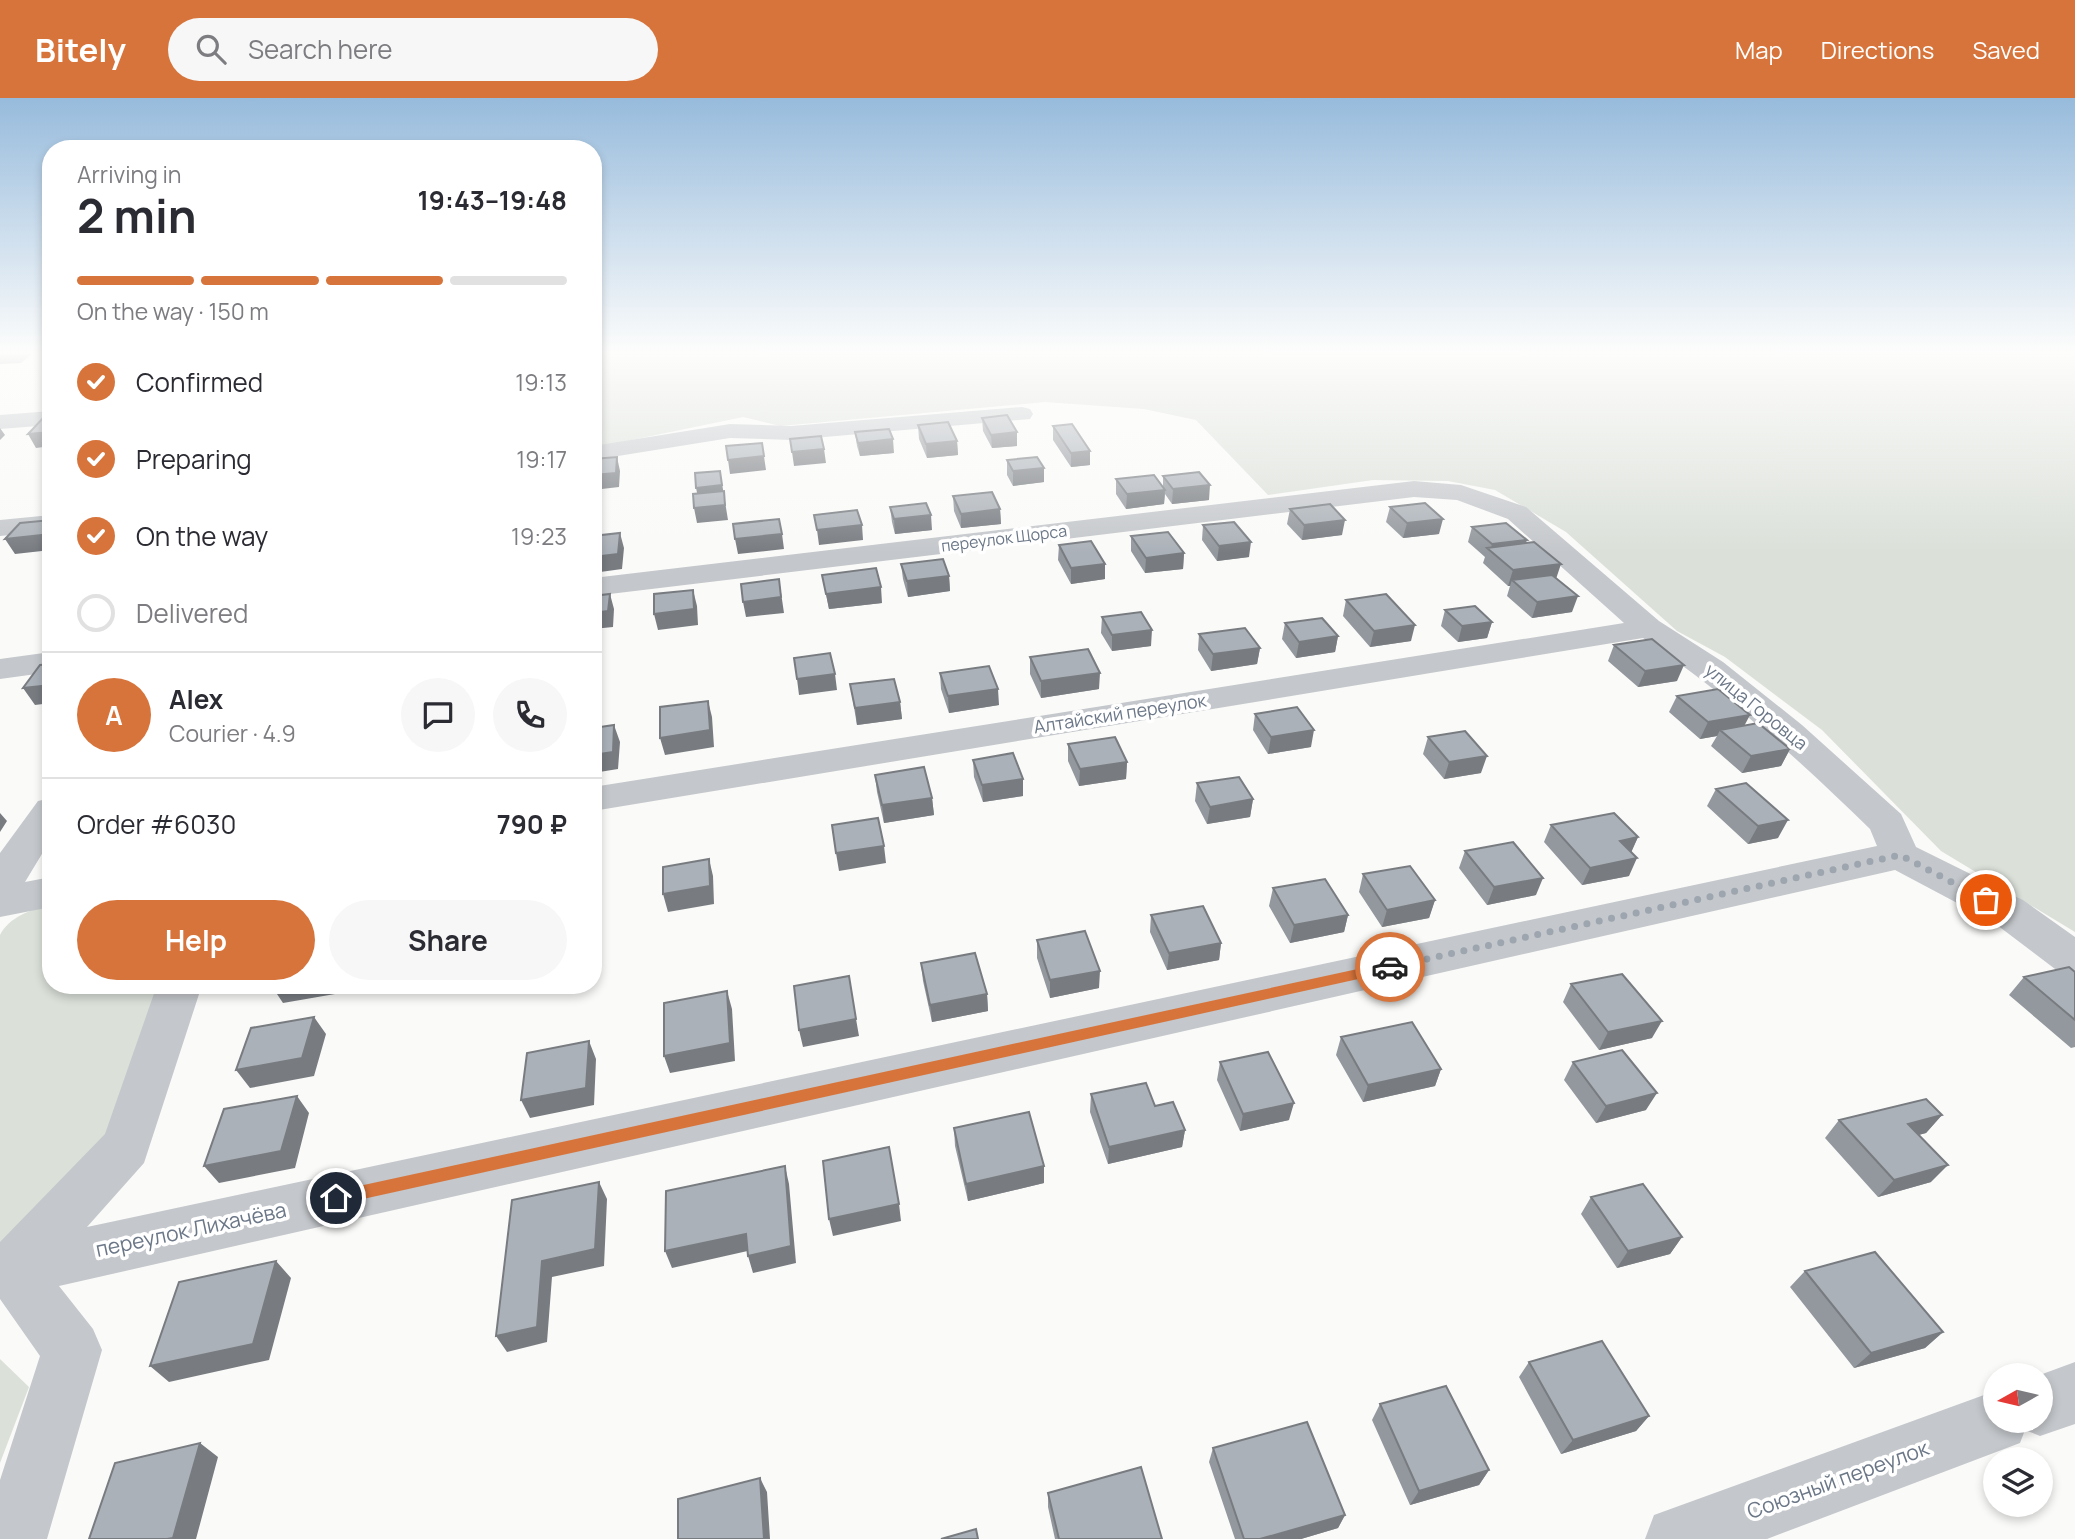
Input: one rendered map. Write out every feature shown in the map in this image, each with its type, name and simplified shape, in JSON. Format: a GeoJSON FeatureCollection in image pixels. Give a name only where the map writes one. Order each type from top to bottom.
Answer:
{"type":"FeatureCollection","features":[{"type":"Feature","properties":{"kind":"street"},"geometry":{"type":"LineString","coordinates":[[0,422],[35,419]]}},
{"type":"Feature","properties":{"kind":"street"},"geometry":{"type":"LineString","coordinates":[[602,452],[730,431],[791,433],[959,419]]}},
{"type":"Feature","properties":{"kind":"street","name":"переулок Щорса"},"geometry":{"type":"LineString","coordinates":[[602,586],[1414,489]]}},
{"type":"Feature","properties":{"kind":"street","name":"улица Горовца"},"geometry":{"type":"LineString","coordinates":[[1414,489],[1461,493],[1517,513],[1647,628],[1711,669],[1790,732],[1887,823],[1900,855]]}},
{"type":"Feature","properties":{"kind":"street"},"geometry":{"type":"LineString","coordinates":[[0,528],[42,524]]}},
{"type":"Feature","properties":{"kind":"street","name":"Алтайский переулок"},"geometry":{"type":"LineString","coordinates":[[602,798],[1647,628]]}},
{"type":"Feature","properties":{"kind":"street"},"geometry":{"type":"LineString","coordinates":[[0,668],[42,663]]}},
{"type":"Feature","properties":{"kind":"street"},"geometry":{"type":"LineString","coordinates":[[42,823],[9,872],[0,900],[42,893]]}},
{"type":"Feature","properties":{"kind":"street"},"geometry":{"type":"LineString","coordinates":[[1900,855],[2008,911],[2075,960]]}},
{"type":"Feature","properties":{"kind":"street","name":"переулок Лихачёва"},"geometry":{"type":"LineString","coordinates":[[6,1271],[1900,855]]}},
{"type":"Feature","properties":{"kind":"street"},"geometry":{"type":"LineString","coordinates":[[14,1539],[72,1350],[6,1271],[126,1147],[177,994]]}},
{"type":"Feature","properties":{"kind":"street"},"geometry":{"type":"LineString","coordinates":[[2053,1400],[2075,1392]]}},
{"type":"Feature","properties":{"kind":"street","name":"Союзный переулок"},"geometry":{"type":"LineString","coordinates":[[1678,1539],[1983,1427]]}},
{"type":"Feature","properties":{"kind":"shaded area"},"geometry":{"type":"Polygon","coordinates":[[[602,419],[732,419],[602,446],[602,419]]]}},
{"type":"Feature","properties":{"kind":"shaded area"},"geometry":{"type":"Polygon","coordinates":[[[752,419],[855,419],[780,426],[752,419]]]}},
{"type":"Feature","properties":{"kind":"shaded area"},"geometry":{"type":"Polygon","coordinates":[[[1192,419],[2075,419],[2075,932],[1941,851],[1822,730],[1725,657],[1677,631],[1566,532],[1495,490],[1448,481],[1373,480],[1268,495],[1192,419]]]}},
{"type":"Feature","properties":{"kind":"shaded area"},"geometry":{"type":"Polygon","coordinates":[[[42,908],[42,994],[163,994],[107,1141],[0,1247],[0,935],[9,923],[42,908]]]}},
{"type":"Feature","properties":{"kind":"shaded area"},"geometry":{"type":"Polygon","coordinates":[[[0,1359],[29,1387],[0,1463],[0,1359]]]}},
{"type":"Feature","properties":{"kind":"building"},"geometry":{"type":"Polygon","coordinates":[[[42,419],[42,419],[42,433],[28,434],[42,419]]]}},
{"type":"Feature","properties":{"kind":"building"},"geometry":{"type":"Polygon","coordinates":[[[983,419],[1009,419],[1017,432],[991,435],[983,419]]]}},
{"type":"Feature","properties":{"kind":"building"},"geometry":{"type":"Polygon","coordinates":[[[948,422],[957,441],[926,444],[918,425],[948,422]]]}},
{"type":"Feature","properties":{"kind":"building"},"geometry":{"type":"Polygon","coordinates":[[[1072,424],[1090,451],[1071,453],[1053,426],[1072,424]]]}},
{"type":"Feature","properties":{"kind":"building"},"geometry":{"type":"Polygon","coordinates":[[[889,429],[893,439],[858,443],[855,432],[889,429]]]}},
{"type":"Feature","properties":{"kind":"building"},"geometry":{"type":"Polygon","coordinates":[[[821,436],[824,449],[792,452],[790,439],[821,436]]]}},
{"type":"Feature","properties":{"kind":"building"},"geometry":{"type":"Polygon","coordinates":[[[762,443],[764,456],[728,460],[726,446],[762,443]]]}},
{"type":"Feature","properties":{"kind":"building"},"geometry":{"type":"Polygon","coordinates":[[[617,457],[616,473],[602,474],[602,458],[617,457]]]}},
{"type":"Feature","properties":{"kind":"building"},"geometry":{"type":"Polygon","coordinates":[[[1037,457],[1044,468],[1013,471],[1007,460],[1037,457]]]}},
{"type":"Feature","properties":{"kind":"building"},"geometry":{"type":"Polygon","coordinates":[[[720,471],[722,485],[696,488],[695,473],[720,471]]]}},
{"type":"Feature","properties":{"kind":"building"},"geometry":{"type":"Polygon","coordinates":[[[1199,472],[1210,485],[1173,489],[1163,476],[1199,472]]]}},
{"type":"Feature","properties":{"kind":"building"},"geometry":{"type":"Polygon","coordinates":[[[1154,475],[1165,490],[1127,494],[1116,479],[1154,475]]]}},
{"type":"Feature","properties":{"kind":"building"},"geometry":{"type":"Polygon","coordinates":[[[724,491],[725,505],[694,508],[693,494],[724,491]]]}},
{"type":"Feature","properties":{"kind":"building"},"geometry":{"type":"Polygon","coordinates":[[[992,492],[1000,509],[961,514],[953,496],[992,492]]]}},
{"type":"Feature","properties":{"kind":"building"},"geometry":{"type":"Polygon","coordinates":[[[926,503],[931,515],[894,519],[890,507],[926,503]]]}},
{"type":"Feature","properties":{"kind":"building"},"geometry":{"type":"Polygon","coordinates":[[[1425,503],[1443,519],[1407,523],[1390,507],[1425,503]]]}},
{"type":"Feature","properties":{"kind":"building"},"geometry":{"type":"Polygon","coordinates":[[[1330,504],[1345,520],[1304,525],[1290,509],[1330,504]]]}},
{"type":"Feature","properties":{"kind":"building"},"geometry":{"type":"Polygon","coordinates":[[[857,510],[862,525],[817,530],[814,515],[857,510]]]}},
{"type":"Feature","properties":{"kind":"building"},"geometry":{"type":"Polygon","coordinates":[[[779,519],[782,534],[735,539],[733,524],[779,519]]]}},
{"type":"Feature","properties":{"kind":"building"},"geometry":{"type":"Polygon","coordinates":[[[42,521],[42,535],[5,539],[20,523],[42,521]]]}},
{"type":"Feature","properties":{"kind":"building"},"geometry":{"type":"Polygon","coordinates":[[[1234,522],[1251,542],[1219,546],[1203,525],[1234,522]]]}},
{"type":"Feature","properties":{"kind":"building"},"geometry":{"type":"Polygon","coordinates":[[[1506,523],[1527,540],[1492,544],[1472,527],[1506,523]]]}},
{"type":"Feature","properties":{"kind":"building"},"geometry":{"type":"Polygon","coordinates":[[[1168,532],[1184,553],[1146,558],[1131,536],[1168,532]]]}},
{"type":"Feature","properties":{"kind":"building"},"geometry":{"type":"Polygon","coordinates":[[[620,533],[618,554],[602,556],[602,535],[620,533]]]}},
{"type":"Feature","properties":{"kind":"building"},"geometry":{"type":"Polygon","coordinates":[[[1091,541],[1105,564],[1071,568],[1059,545],[1091,541]]]}},
{"type":"Feature","properties":{"kind":"building"},"geometry":{"type":"Polygon","coordinates":[[[1534,542],[1561,564],[1513,570],[1487,548],[1534,542]]]}},
{"type":"Feature","properties":{"kind":"building"},"geometry":{"type":"Polygon","coordinates":[[[943,559],[949,576],[907,581],[901,564],[943,559]]]}},
{"type":"Feature","properties":{"kind":"building"},"geometry":{"type":"Polygon","coordinates":[[[876,568],[881,587],[826,594],[822,575],[876,568]]]}},
{"type":"Feature","properties":{"kind":"building"},"geometry":{"type":"Polygon","coordinates":[[[1552,575],[1578,596],[1537,602],[1512,580],[1552,575]]]}},
{"type":"Feature","properties":{"kind":"building"},"geometry":{"type":"Polygon","coordinates":[[[779,579],[781,597],[743,602],[741,584],[779,579]]]}},
{"type":"Feature","properties":{"kind":"building"},"geometry":{"type":"Polygon","coordinates":[[[693,590],[694,609],[654,614],[654,594],[693,590]]]}},
{"type":"Feature","properties":{"kind":"building"},"geometry":{"type":"Polygon","coordinates":[[[610,594],[608,611],[602,612],[602,595],[610,594]]]}},
{"type":"Feature","properties":{"kind":"building"},"geometry":{"type":"Polygon","coordinates":[[[1386,594],[1415,625],[1374,631],[1346,600],[1386,594]]]}},
{"type":"Feature","properties":{"kind":"building"},"geometry":{"type":"Polygon","coordinates":[[[1475,606],[1492,622],[1462,626],[1445,610],[1475,606]]]}},
{"type":"Feature","properties":{"kind":"building"},"geometry":{"type":"Polygon","coordinates":[[[1141,612],[1152,630],[1112,635],[1102,617],[1141,612]]]}},
{"type":"Feature","properties":{"kind":"building"},"geometry":{"type":"Polygon","coordinates":[[[1322,618],[1338,636],[1299,642],[1285,623],[1322,618]]]}},
{"type":"Feature","properties":{"kind":"building"},"geometry":{"type":"Polygon","coordinates":[[[1245,628],[1260,648],[1213,654],[1199,634],[1245,628]]]}},
{"type":"Feature","properties":{"kind":"building"},"geometry":{"type":"Polygon","coordinates":[[[1652,639],[1684,665],[1645,671],[1614,645],[1652,639]]]}},
{"type":"Feature","properties":{"kind":"building"},"geometry":{"type":"Polygon","coordinates":[[[1088,649],[1100,673],[1041,681],[1030,657],[1088,649]]]}},
{"type":"Feature","properties":{"kind":"building"},"geometry":{"type":"Polygon","coordinates":[[[830,653],[835,674],[797,679],[794,658],[830,653]]]}},
{"type":"Feature","properties":{"kind":"building"},"geometry":{"type":"Polygon","coordinates":[[[40,665],[42,686],[23,688],[40,665]]]}},
{"type":"Feature","properties":{"kind":"building"},"geometry":{"type":"Polygon","coordinates":[[[989,666],[998,689],[948,696],[940,673],[989,666]]]}},
{"type":"Feature","properties":{"kind":"building"},"geometry":{"type":"Polygon","coordinates":[[[894,679],[900,702],[855,708],[850,684],[894,679]]]}},
{"type":"Feature","properties":{"kind":"building"},"geometry":{"type":"Polygon","coordinates":[[[1718,689],[1750,715],[1708,722],[1677,696],[1718,689]]]}},
{"type":"Feature","properties":{"kind":"building"},"geometry":{"type":"Polygon","coordinates":[[[708,701],[710,730],[660,738],[660,707],[708,701]]]}},
{"type":"Feature","properties":{"kind":"building"},"geometry":{"type":"Polygon","coordinates":[[[1297,707],[1314,730],[1271,737],[1255,714],[1297,707]]]}},
{"type":"Feature","properties":{"kind":"building"},"geometry":{"type":"Polygon","coordinates":[[[1758,723],[1790,749],[1751,756],[1720,730],[1758,723]]]}},
{"type":"Feature","properties":{"kind":"building"},"geometry":{"type":"Polygon","coordinates":[[[614,725],[613,752],[602,754],[602,727],[614,725]]]}},
{"type":"Feature","properties":{"kind":"building"},"geometry":{"type":"Polygon","coordinates":[[[1465,731],[1487,756],[1449,762],[1428,737],[1465,731]]]}},
{"type":"Feature","properties":{"kind":"building"},"geometry":{"type":"Polygon","coordinates":[[[1115,737],[1127,762],[1080,769],[1068,744],[1115,737]]]}},
{"type":"Feature","properties":{"kind":"building"},"geometry":{"type":"Polygon","coordinates":[[[1013,753],[1023,779],[982,785],[973,760],[1013,753]]]}},
{"type":"Feature","properties":{"kind":"building"},"geometry":{"type":"Polygon","coordinates":[[[924,767],[932,798],[882,805],[875,775],[924,767]]]}},
{"type":"Feature","properties":{"kind":"building"},"geometry":{"type":"Polygon","coordinates":[[[1239,777],[1253,799],[1210,807],[1197,783],[1239,777]]]}},
{"type":"Feature","properties":{"kind":"building"},"geometry":{"type":"Polygon","coordinates":[[[1746,783],[1788,820],[1758,826],[1716,789],[1746,783]]]}},
{"type":"Feature","properties":{"kind":"building"},"geometry":{"type":"Polygon","coordinates":[[[1614,813],[1638,837],[1620,841],[1637,858],[1590,868],[1551,825],[1614,813]]]}},
{"type":"Feature","properties":{"kind":"building"},"geometry":{"type":"Polygon","coordinates":[[[878,818],[884,846],[836,853],[832,825],[878,818]]]}},
{"type":"Feature","properties":{"kind":"building"},"geometry":{"type":"Polygon","coordinates":[[[1513,842],[1543,878],[1494,887],[1465,851],[1513,842]]]}},
{"type":"Feature","properties":{"kind":"building"},"geometry":{"type":"Polygon","coordinates":[[[709,859],[710,886],[663,894],[663,867],[709,859]]]}},
{"type":"Feature","properties":{"kind":"building"},"geometry":{"type":"Polygon","coordinates":[[[1410,866],[1435,900],[1387,910],[1363,874],[1410,866]]]}},
{"type":"Feature","properties":{"kind":"building"},"geometry":{"type":"Polygon","coordinates":[[[1325,879],[1348,915],[1294,925],[1273,888],[1325,879]]]}},
{"type":"Feature","properties":{"kind":"building"},"geometry":{"type":"Polygon","coordinates":[[[1203,906],[1221,943],[1169,953],[1151,915],[1203,906]]]}},
{"type":"Feature","properties":{"kind":"building"},"geometry":{"type":"Polygon","coordinates":[[[1085,931],[1100,971],[1050,980],[1037,940],[1085,931]]]}},
{"type":"Feature","properties":{"kind":"building"},"geometry":{"type":"Polygon","coordinates":[[[975,953],[987,994],[930,1005],[921,963],[975,953]]]}},
{"type":"Feature","properties":{"kind":"building"},"geometry":{"type":"Polygon","coordinates":[[[2069,967],[2075,972],[2075,1020],[2024,977],[2069,967]]]}},
{"type":"Feature","properties":{"kind":"building"},"geometry":{"type":"Polygon","coordinates":[[[1622,974],[1662,1021],[1608,1032],[1571,984],[1622,974]]]}},
{"type":"Feature","properties":{"kind":"building"},"geometry":{"type":"Polygon","coordinates":[[[849,976],[856,1019],[799,1030],[794,986],[849,976]]]}},
{"type":"Feature","properties":{"kind":"building"},"geometry":{"type":"Polygon","coordinates":[[[727,991],[730,1043],[664,1056],[664,1003],[727,991]]]}},
{"type":"Feature","properties":{"kind":"building"},"geometry":{"type":"Polygon","coordinates":[[[314,1017],[302,1058],[236,1070],[251,1028],[314,1017]]]}},
{"type":"Feature","properties":{"kind":"building"},"geometry":{"type":"Polygon","coordinates":[[[1412,1022],[1441,1069],[1368,1085],[1341,1037],[1412,1022]]]}},
{"type":"Feature","properties":{"kind":"building"},"geometry":{"type":"Polygon","coordinates":[[[589,1041],[586,1088],[521,1100],[527,1053],[589,1041]]]}},
{"type":"Feature","properties":{"kind":"building"},"geometry":{"type":"Polygon","coordinates":[[[1622,1050],[1657,1093],[1606,1106],[1573,1062],[1622,1050]]]}},
{"type":"Feature","properties":{"kind":"building"},"geometry":{"type":"Polygon","coordinates":[[[1268,1052],[1294,1103],[1243,1114],[1220,1062],[1268,1052]]]}},
{"type":"Feature","properties":{"kind":"building"},"geometry":{"type":"Polygon","coordinates":[[[1146,1083],[1155,1106],[1173,1102],[1185,1130],[1109,1147],[1091,1094],[1146,1083]]]}},
{"type":"Feature","properties":{"kind":"building"},"geometry":{"type":"Polygon","coordinates":[[[297,1096],[281,1151],[204,1166],[224,1109],[297,1096]]]}},
{"type":"Feature","properties":{"kind":"building"},"geometry":{"type":"Polygon","coordinates":[[[1926,1099],[1942,1115],[1908,1124],[1948,1165],[1894,1180],[1839,1120],[1926,1099]]]}},
{"type":"Feature","properties":{"kind":"building"},"geometry":{"type":"Polygon","coordinates":[[[1029,1112],[1044,1166],[966,1184],[954,1128],[1029,1112]]]}},
{"type":"Feature","properties":{"kind":"building"},"geometry":{"type":"Polygon","coordinates":[[[889,1147],[899,1204],[829,1219],[823,1161],[889,1147]]]}},
{"type":"Feature","properties":{"kind":"building"},"geometry":{"type":"Polygon","coordinates":[[[785,1166],[791,1246],[748,1256],[746,1234],[665,1251],[666,1191],[785,1166]]]}},
{"type":"Feature","properties":{"kind":"building"},"geometry":{"type":"Polygon","coordinates":[[[599,1182],[595,1249],[542,1261],[537,1327],[496,1336],[512,1200],[599,1182]]]}},
{"type":"Feature","properties":{"kind":"building"},"geometry":{"type":"Polygon","coordinates":[[[1643,1184],[1682,1237],[1628,1251],[1591,1197],[1643,1184]]]}},
{"type":"Feature","properties":{"kind":"building"},"geometry":{"type":"Polygon","coordinates":[[[1875,1252],[1943,1332],[1871,1353],[1805,1271],[1875,1252]]]}},
{"type":"Feature","properties":{"kind":"building"},"geometry":{"type":"Polygon","coordinates":[[[276,1261],[253,1344],[150,1366],[179,1282],[276,1261]]]}},
{"type":"Feature","properties":{"kind":"building"},"geometry":{"type":"Polygon","coordinates":[[[1602,1341],[1649,1416],[1573,1440],[1529,1362],[1602,1341]]]}},
{"type":"Feature","properties":{"kind":"building"},"geometry":{"type":"Polygon","coordinates":[[[1446,1386],[1489,1470],[1419,1491],[1380,1404],[1446,1386]]]}},
{"type":"Feature","properties":{"kind":"building"},"geometry":{"type":"Polygon","coordinates":[[[1307,1422],[1345,1515],[1260,1539],[1244,1539],[1213,1448],[1307,1422]]]}},
{"type":"Feature","properties":{"kind":"building"},"geometry":{"type":"Polygon","coordinates":[[[200,1443],[173,1538],[89,1539],[115,1463],[200,1443]]]}},
{"type":"Feature","properties":{"kind":"building"},"geometry":{"type":"Polygon","coordinates":[[[1141,1467],[1162,1539],[1059,1539],[1048,1493],[1141,1467]]]}},
{"type":"Feature","properties":{"kind":"building"},"geometry":{"type":"Polygon","coordinates":[[[760,1478],[764,1539],[678,1539],[678,1499],[760,1478]]]}},
{"type":"Feature","properties":{"kind":"building"},"geometry":{"type":"Polygon","coordinates":[[[976,1529],[978,1539],[941,1539],[976,1529]]]}},
{"type":"Feature","properties":{"kind":"way so far"},"geometry":{"type":"LineString","coordinates":[[1390,967],[1900,855],[1986,900]]}},
{"type":"Feature","properties":{"kind":"route"},"geometry":{"type":"LineString","coordinates":[[336,1198],[1390,967]]}}]}
